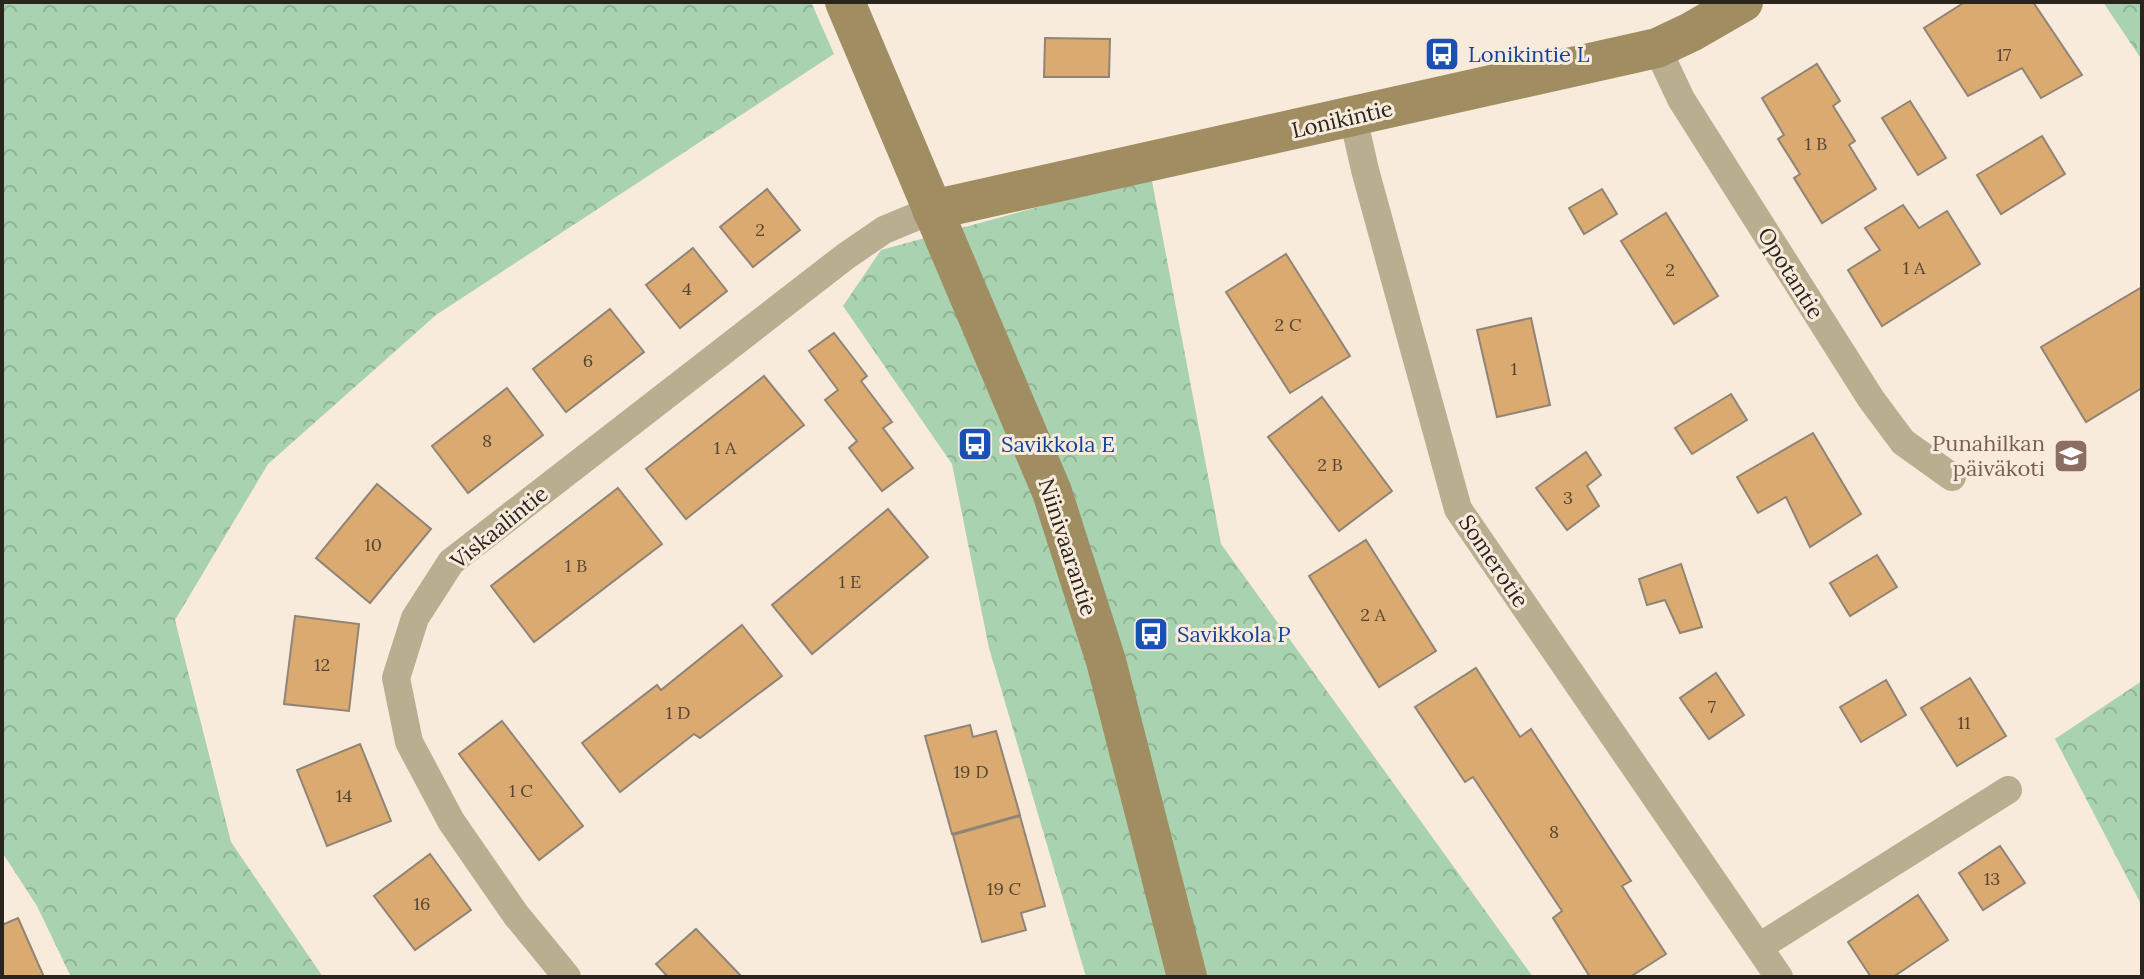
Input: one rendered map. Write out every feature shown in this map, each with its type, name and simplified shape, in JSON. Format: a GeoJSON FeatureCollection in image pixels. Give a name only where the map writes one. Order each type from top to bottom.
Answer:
{"type":"FeatureCollection","features":[{"type":"Feature","properties":{"kind":"main road","name":"Niinivaarantie"},"geometry":{"type":"LineString","coordinates":[[845,2],[1052,492],[1106,661],[1187,977]]}},
{"type":"Feature","properties":{"kind":"main road","name":"Lonikintie"},"geometry":{"type":"LineString","coordinates":[[932,210],[1657,48],[1743,2]]}},
{"type":"Feature","properties":{"kind":"street","name":"Opotantie"},"geometry":{"type":"LineString","coordinates":[[1657,48],[1681,99],[1871,399],[1903,442],[1952,477]]}},
{"type":"Feature","properties":{"kind":"street","name":"Somerotie"},"geometry":{"type":"LineString","coordinates":[[1353,117],[1458,509],[1779,977]]}},
{"type":"Feature","properties":{"kind":"street","name":"Viskaalintie"},"geometry":{"type":"LineString","coordinates":[[567,977],[516,915],[451,821],[409,742],[396,678],[415,618],[451,562],[846,256],[884,230],[932,210]]}},
{"type":"Feature","properties":{"kind":"street"},"geometry":{"type":"LineString","coordinates":[[1759,947],[2008,790]]}},
{"type":"Feature","properties":{"kind":"green space"},"geometry":{"type":"Polygon","coordinates":[[[2,2],[811,2],[834,54],[436,315],[268,464],[175,620],[231,842],[323,977],[71,977],[37,906],[2,852],[2,2]]]}},
{"type":"Feature","properties":{"kind":"green space"},"geometry":{"type":"Polygon","coordinates":[[[2103,2],[2142,2],[2142,60],[2103,2]]]}},
{"type":"Feature","properties":{"kind":"green space"},"geometry":{"type":"Polygon","coordinates":[[[1151,176],[1221,544],[1533,977],[1086,977],[989,648],[952,464],[843,306],[881,250],[1151,176]]]}},
{"type":"Feature","properties":{"kind":"green space"},"geometry":{"type":"Polygon","coordinates":[[[2142,681],[2142,906],[2055,739],[2142,681]]]}},
{"type":"Feature","properties":{"kind":"building"},"geometry":{"type":"Polygon","coordinates":[[[1965,2],[2033,2],[2082,75],[2041,98],[2022,68],[1968,96],[1924,28],[1965,2]]]}},
{"type":"Feature","properties":{"kind":"building"},"geometry":{"type":"Polygon","coordinates":[[[1045,38],[1110,39],[1109,77],[1044,77],[1045,38]]]}},
{"type":"Feature","properties":{"kind":"building"},"geometry":{"type":"Polygon","coordinates":[[[1817,64],[1840,101],[1833,106],[1855,141],[1849,145],[1876,189],[1822,223],[1794,178],[1800,174],[1778,139],[1784,135],[1762,98],[1817,64]]]}},
{"type":"Feature","properties":{"kind":"building"},"geometry":{"type":"Polygon","coordinates":[[[1910,101],[1946,158],[1918,175],[1882,118],[1910,101]]]}},
{"type":"Feature","properties":{"kind":"building"},"geometry":{"type":"Polygon","coordinates":[[[2042,136],[2065,174],[2001,214],[1977,175],[2042,136]]]}},
{"type":"Feature","properties":{"kind":"building"},"geometry":{"type":"Polygon","coordinates":[[[767,189],[800,230],[753,267],[720,227],[767,189]]]}},
{"type":"Feature","properties":{"kind":"building"},"geometry":{"type":"Polygon","coordinates":[[[1602,189],[1617,214],[1584,234],[1569,208],[1602,189]]]}},
{"type":"Feature","properties":{"kind":"building"},"geometry":{"type":"Polygon","coordinates":[[[1903,205],[1919,228],[1947,211],[1980,264],[1882,326],[1848,270],[1880,250],[1865,228],[1903,205]]]}},
{"type":"Feature","properties":{"kind":"building"},"geometry":{"type":"Polygon","coordinates":[[[1666,213],[1718,296],[1674,324],[1621,241],[1666,213]]]}},
{"type":"Feature","properties":{"kind":"building"},"geometry":{"type":"Polygon","coordinates":[[[693,248],[727,291],[680,328],[646,285],[693,248]]]}},
{"type":"Feature","properties":{"kind":"building"},"geometry":{"type":"Polygon","coordinates":[[[1286,254],[1350,356],[1290,393],[1226,292],[1286,254]]]}},
{"type":"Feature","properties":{"kind":"building"},"geometry":{"type":"Polygon","coordinates":[[[2142,287],[2142,388],[2086,422],[2041,347],[2142,287]]]}},
{"type":"Feature","properties":{"kind":"building"},"geometry":{"type":"Polygon","coordinates":[[[610,309],[644,352],[566,412],[533,369],[610,309]]]}},
{"type":"Feature","properties":{"kind":"building"},"geometry":{"type":"Polygon","coordinates":[[[1531,318],[1550,405],[1497,417],[1477,330],[1531,318]]]}},
{"type":"Feature","properties":{"kind":"building"},"geometry":{"type":"Polygon","coordinates":[[[834,333],[867,376],[861,381],[892,422],[883,428],[913,468],[882,491],[849,448],[857,441],[825,400],[838,390],[809,351],[834,333]]]}},
{"type":"Feature","properties":{"kind":"building"},"geometry":{"type":"Polygon","coordinates":[[[764,376],[804,425],[686,519],[646,469],[764,376]]]}},
{"type":"Feature","properties":{"kind":"building"},"geometry":{"type":"Polygon","coordinates":[[[507,388],[543,435],[468,493],[432,446],[507,388]]]}},
{"type":"Feature","properties":{"kind":"building"},"geometry":{"type":"Polygon","coordinates":[[[1731,394],[1747,420],[1692,454],[1675,428],[1731,394]]]}},
{"type":"Feature","properties":{"kind":"building"},"geometry":{"type":"Polygon","coordinates":[[[1322,397],[1392,491],[1339,531],[1268,437],[1322,397]]]}},
{"type":"Feature","properties":{"kind":"building"},"geometry":{"type":"Polygon","coordinates":[[[1813,433],[1861,514],[1810,547],[1786,497],[1758,513],[1737,477],[1813,433]]]}},
{"type":"Feature","properties":{"kind":"building"},"geometry":{"type":"Polygon","coordinates":[[[1586,452],[1601,475],[1587,486],[1599,506],[1567,530],[1536,488],[1586,452]]]}},
{"type":"Feature","properties":{"kind":"building"},"geometry":{"type":"Polygon","coordinates":[[[377,484],[431,529],[370,603],[316,558],[377,484]]]}},
{"type":"Feature","properties":{"kind":"building"},"geometry":{"type":"Polygon","coordinates":[[[618,488],[662,544],[534,642],[491,586],[618,488]]]}},
{"type":"Feature","properties":{"kind":"building"},"geometry":{"type":"Polygon","coordinates":[[[888,509],[928,557],[812,654],[772,605],[888,509]]]}},
{"type":"Feature","properties":{"kind":"building"},"geometry":{"type":"Polygon","coordinates":[[[1366,540],[1436,651],[1379,687],[1309,576],[1366,540]]]}},
{"type":"Feature","properties":{"kind":"building"},"geometry":{"type":"Polygon","coordinates":[[[1877,555],[1897,587],[1850,616],[1830,583],[1877,555]]]}},
{"type":"Feature","properties":{"kind":"building"},"geometry":{"type":"Polygon","coordinates":[[[1681,564],[1702,627],[1680,633],[1665,600],[1647,605],[1639,579],[1681,564]]]}},
{"type":"Feature","properties":{"kind":"building"},"geometry":{"type":"Polygon","coordinates":[[[295,616],[359,624],[349,711],[284,704],[295,616]]]}},
{"type":"Feature","properties":{"kind":"building"},"geometry":{"type":"Polygon","coordinates":[[[742,625],[782,676],[700,738],[694,734],[620,792],[582,743],[657,685],[661,690],[742,625]]]}},
{"type":"Feature","properties":{"kind":"building"},"geometry":{"type":"Polygon","coordinates":[[[1476,668],[1520,737],[1531,729],[1631,881],[1622,886],[1666,954],[1630,977],[1590,977],[1553,918],[1562,911],[1473,777],[1465,782],[1415,707],[1476,668]]]}},
{"type":"Feature","properties":{"kind":"building"},"geometry":{"type":"Polygon","coordinates":[[[1716,673],[1744,715],[1709,739],[1680,698],[1716,673]]]}},
{"type":"Feature","properties":{"kind":"building"},"geometry":{"type":"Polygon","coordinates":[[[1970,678],[2006,736],[1957,766],[1921,708],[1970,678]]]}},
{"type":"Feature","properties":{"kind":"building"},"geometry":{"type":"Polygon","coordinates":[[[1886,680],[1906,715],[1861,742],[1840,707],[1886,680]]]}},
{"type":"Feature","properties":{"kind":"building"},"geometry":{"type":"Polygon","coordinates":[[[502,721],[583,826],[539,860],[459,754],[502,721]]]}},
{"type":"Feature","properties":{"kind":"building"},"geometry":{"type":"Polygon","coordinates":[[[970,725],[973,737],[996,731],[1020,815],[952,834],[925,736],[970,725]]]}},
{"type":"Feature","properties":{"kind":"building"},"geometry":{"type":"Polygon","coordinates":[[[360,744],[391,821],[327,846],[297,770],[360,744]]]}},
{"type":"Feature","properties":{"kind":"building"},"geometry":{"type":"Polygon","coordinates":[[[1020,816],[1045,906],[1021,913],[1026,930],[982,942],[953,835],[1020,816]]]}},
{"type":"Feature","properties":{"kind":"building"},"geometry":{"type":"Polygon","coordinates":[[[2000,846],[2025,883],[1983,910],[1959,873],[2000,846]]]}},
{"type":"Feature","properties":{"kind":"building"},"geometry":{"type":"Polygon","coordinates":[[[430,854],[471,910],[415,950],[374,896],[430,854]]]}},
{"type":"Feature","properties":{"kind":"building"},"geometry":{"type":"Polygon","coordinates":[[[1918,895],[1948,940],[1893,977],[1871,977],[1848,942],[1918,895]]]}},
{"type":"Feature","properties":{"kind":"building"},"geometry":{"type":"Polygon","coordinates":[[[18,918],[44,977],[2,977],[2,925],[18,918]]]}},
{"type":"Feature","properties":{"kind":"building"},"geometry":{"type":"Polygon","coordinates":[[[696,929],[742,977],[668,977],[656,964],[696,929]]]}},
{"type":"Feature","properties":{"kind":"place","name":"Lonikintie L"},"geometry":{"type":"Point","coordinates":[1442,54]}},
{"type":"Feature","properties":{"kind":"place","name":"Savikkola E"},"geometry":{"type":"Point","coordinates":[975,444]}},
{"type":"Feature","properties":{"kind":"place","name":"Punahilkan päiväkoti"},"geometry":{"type":"Point","coordinates":[2071,456]}},
{"type":"Feature","properties":{"kind":"place","name":"Savikkola P"},"geometry":{"type":"Point","coordinates":[1151,634]}}]}
